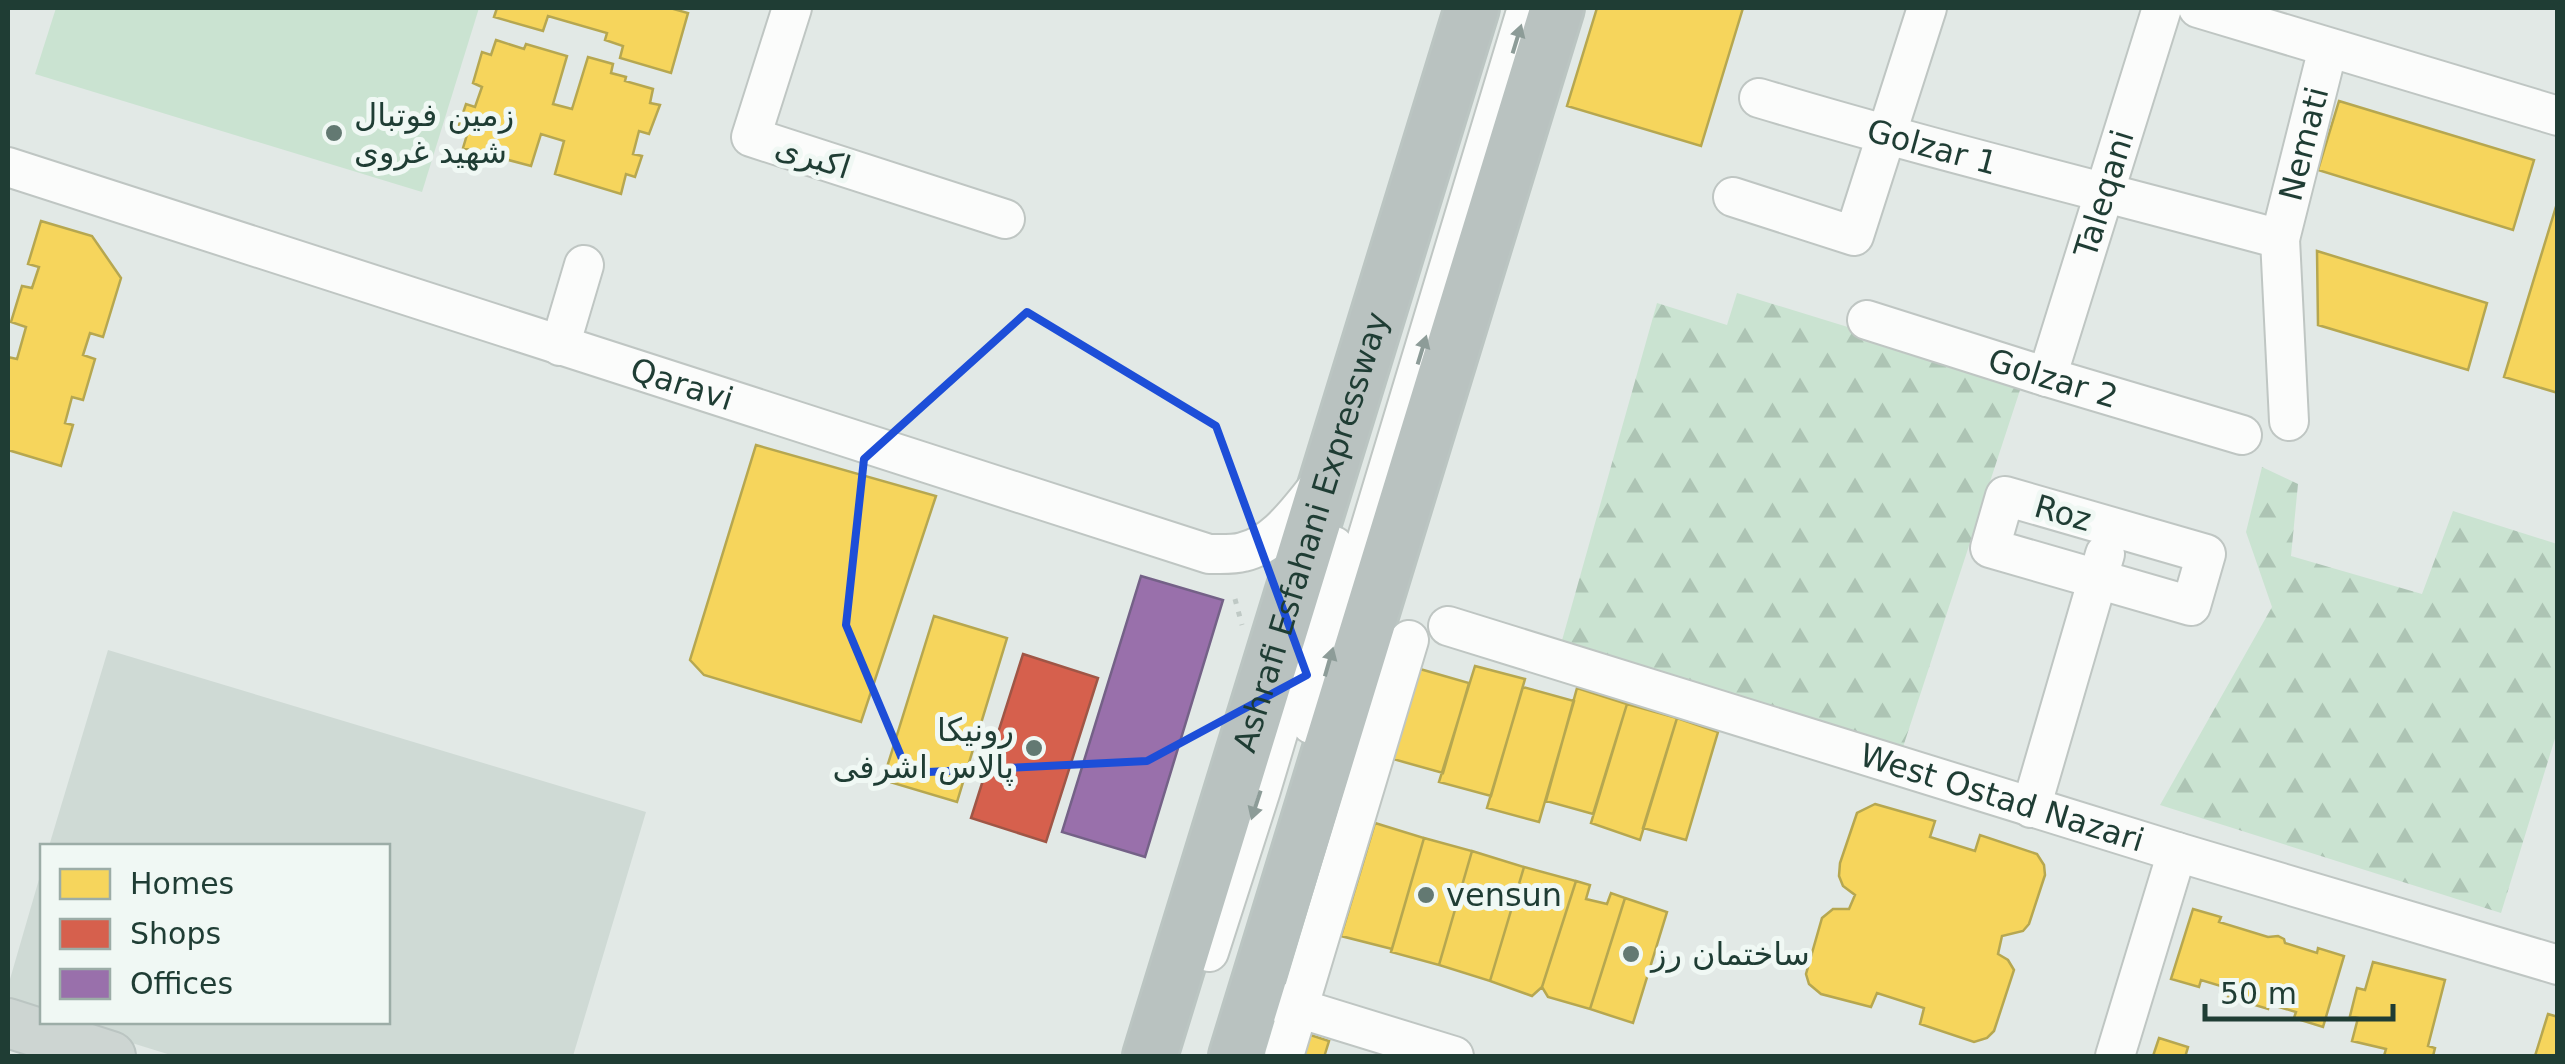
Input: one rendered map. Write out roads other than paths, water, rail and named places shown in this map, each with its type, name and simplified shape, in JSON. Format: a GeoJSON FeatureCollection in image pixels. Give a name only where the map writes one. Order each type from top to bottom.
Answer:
{"type":"FeatureCollection","features":[{"type":"Feature","properties":{"kind":"highway","name":"Ashrafi Esfahani Expressway"},"geometry":{"type":"LineString","coordinates":[[1150,1056],[1472,8]]}},
{"type":"Feature","properties":{"kind":"highway"},"geometry":{"type":"LineString","coordinates":[[1236,1056],[1277,1001],[1557,8]]}},
{"type":"Feature","properties":{"kind":"main road"},"geometry":{"type":"LineString","coordinates":[[8,1023],[111,1056]]}},
{"type":"Feature","properties":{"kind":"street","name":"اکبری"},"geometry":{"type":"LineString","coordinates":[[792,8],[751,137],[1005,219]]}},
{"type":"Feature","properties":{"kind":"street"},"geometry":{"type":"LineString","coordinates":[[1176,1056],[1261,790],[1496,8]]}},
{"type":"Feature","properties":{"kind":"street"},"geometry":{"type":"LineString","coordinates":[[1209,1056],[1274,853],[1526,8]]}},
{"type":"Feature","properties":{"kind":"street"},"geometry":{"type":"LineString","coordinates":[[1733,196],[1854,236],[1927,8]]}},
{"type":"Feature","properties":{"kind":"street","name":"Taleqani"},"geometry":{"type":"LineString","coordinates":[[2046,377],[2162,8]]}},
{"type":"Feature","properties":{"kind":"street"},"geometry":{"type":"LineString","coordinates":[[2198,8],[2558,116]]}},
{"type":"Feature","properties":{"kind":"street","name":"Nemati"},"geometry":{"type":"LineString","coordinates":[[2289,421],[2280,239],[2328,48]]}},
{"type":"Feature","properties":{"kind":"street","name":"Golzar 1"},"geometry":{"type":"LineString","coordinates":[[1760,98],[1886,136],[2280,239]]}},
{"type":"Feature","properties":{"kind":"street","name":"Qaravi"},"geometry":{"type":"LineString","coordinates":[[8,167],[1209,554],[1243,552],[1266,543],[1331,472]]}},
{"type":"Feature","properties":{"kind":"street"},"geometry":{"type":"LineString","coordinates":[[560,346],[584,265]]}},
{"type":"Feature","properties":{"kind":"street","name":"Golzar 2"},"geometry":{"type":"LineString","coordinates":[[1867,320],[2242,435]]}},
{"type":"Feature","properties":{"kind":"street","name":"Roz"},"geometry":{"type":"LineString","coordinates":[[2006,496],[2206,554],[2191,606],[2098,579],[1990,548],[2006,496]]}},
{"type":"Feature","properties":{"kind":"street"},"geometry":{"type":"LineString","coordinates":[[2031,808],[2113,528]]}},
{"type":"Feature","properties":{"kind":"street","name":"West Ostad Nazari"},"geometry":{"type":"LineString","coordinates":[[1448,626],[2031,808],[2558,964]]}},
{"type":"Feature","properties":{"kind":"street"},"geometry":{"type":"LineString","coordinates":[[1284,1056],[1277,1001],[1409,640]]}},
{"type":"Feature","properties":{"kind":"street"},"geometry":{"type":"LineString","coordinates":[[2114,1056],[2177,852]]}},
{"type":"Feature","properties":{"kind":"street"},"geometry":{"type":"LineString","coordinates":[[1277,1001],[1454,1056]]}},
{"type":"Feature","properties":{"kind":"place","name":"زمین فوتبال شهید غروی"},"geometry":{"type":"Point","coordinates":[334,133]}},
{"type":"Feature","properties":{"kind":"place","name":"رونیکا پالاس اشرفی"},"geometry":{"type":"Point","coordinates":[1034,748]}},
{"type":"Feature","properties":{"kind":"place","name":"vensun"},"geometry":{"type":"Point","coordinates":[1426,895]}},
{"type":"Feature","properties":{"kind":"place","name":"ساختمان رز"},"geometry":{"type":"Point","coordinates":[1631,954]}}]}
